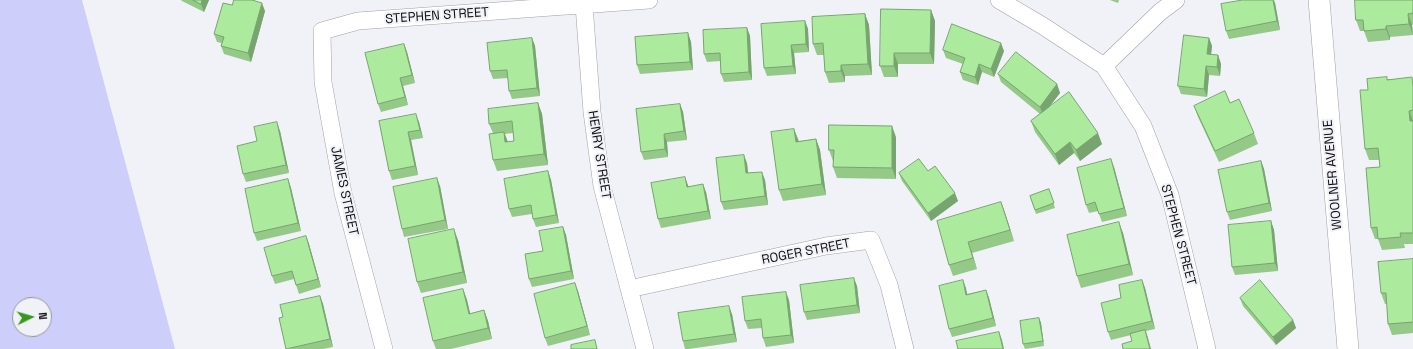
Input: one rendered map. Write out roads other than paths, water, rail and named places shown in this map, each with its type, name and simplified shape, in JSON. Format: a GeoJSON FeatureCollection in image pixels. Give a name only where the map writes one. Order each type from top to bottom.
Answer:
{"type":"FeatureCollection","features":[{"type":"Feature","properties":{"kind":"street","name":"STEPHEN STREET"},"geometry":{"type":"LineString","coordinates":[[322,31],[358,21],[649,0]]}},
{"type":"Feature","properties":{"kind":"street","name":"STEPHEN STREET"},"geometry":{"type":"LineString","coordinates":[[999,0],[1043,26],[1104,66],[1143,126],[1170,195],[1207,349]]}},
{"type":"Feature","properties":{"kind":"street"},"geometry":{"type":"LineString","coordinates":[[1104,66],[1160,12],[1176,0]]}},
{"type":"Feature","properties":{"kind":"street","name":"WOOLNER AVENUE"},"geometry":{"type":"LineString","coordinates":[[1319,0],[1348,349]]}},
{"type":"Feature","properties":{"kind":"street","name":"HENRY STREET"},"geometry":{"type":"LineString","coordinates":[[584,5],[592,112],[602,186],[645,349]]}},
{"type":"Feature","properties":{"kind":"street","name":"JAMES STREET"},"geometry":{"type":"LineString","coordinates":[[322,31],[323,82],[343,193],[384,349]]}},
{"type":"Feature","properties":{"kind":"street","name":"ROGER STREET"},"geometry":{"type":"LineString","coordinates":[[629,289],[826,246],[871,240],[888,285],[906,349]]}}]}
